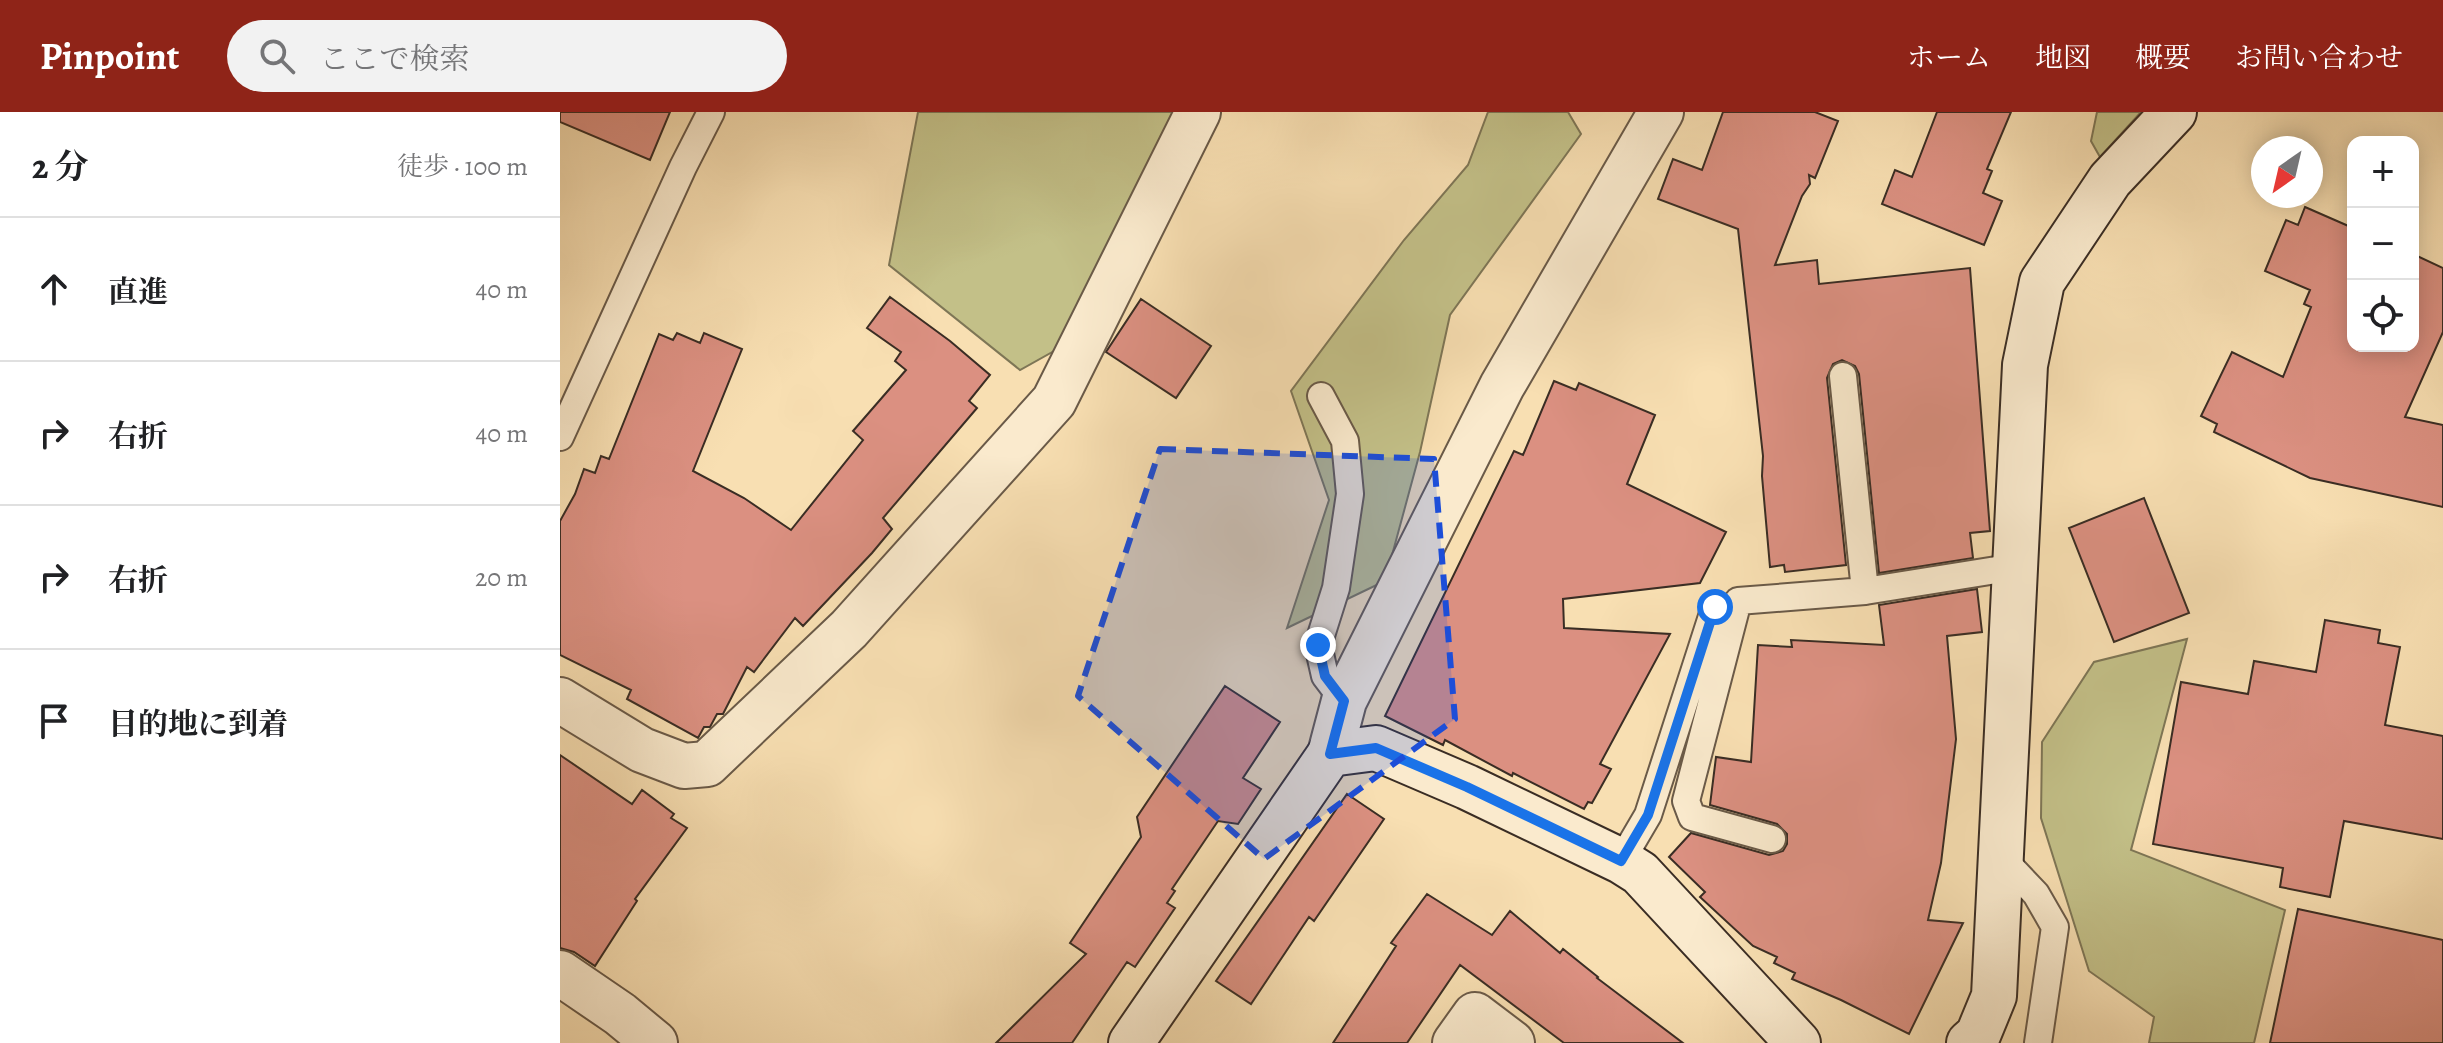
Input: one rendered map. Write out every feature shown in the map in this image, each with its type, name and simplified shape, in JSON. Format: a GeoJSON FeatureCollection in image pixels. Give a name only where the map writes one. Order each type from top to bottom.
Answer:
{"type":"FeatureCollection","features":[{"type":"Feature","properties":{"kind":"street"},"geometry":{"type":"LineString","coordinates":[[560,700],[642,750],[684,766],[707,764],[849,629],[1054,401],[1198,112]]}},
{"type":"Feature","properties":{"kind":"street"},"geometry":{"type":"LineString","coordinates":[[1131,1043],[1330,754],[1344,701],[1502,386],[1661,112]]}},
{"type":"Feature","properties":{"kind":"street"},"geometry":{"type":"LineString","coordinates":[[1969,1043],[1978,1035],[1994,996],[2025,365],[2042,282],[2110,180],[2174,112]]}},
{"type":"Feature","properties":{"kind":"street"},"geometry":{"type":"LineString","coordinates":[[1330,754],[1376,748],[1467,787],[1621,861],[1640,873],[1798,1043]]}},
{"type":"Feature","properties":{"kind":"street"},"geometry":{"type":"LineString","coordinates":[[560,973],[620,1014],[655,1043]]}},
{"type":"Feature","properties":{"kind":"street"},"geometry":{"type":"LineString","coordinates":[[1455,1043],[1475,1015],[1512,1043]]}},
{"type":"Feature","properties":{"kind":"lane"},"geometry":{"type":"LineString","coordinates":[[560,437],[711,112]]}},
{"type":"Feature","properties":{"kind":"lane"},"geometry":{"type":"LineString","coordinates":[[1843,376],[1865,591]]}},
{"type":"Feature","properties":{"kind":"lane"},"geometry":{"type":"LineString","coordinates":[[1321,396],[1345,441],[1350,494],[1336,588],[1318,645],[1325,676],[1344,701]]}},
{"type":"Feature","properties":{"kind":"lane"},"geometry":{"type":"LineString","coordinates":[[1772,839],[1692,817],[1686,801],[1738,601],[1865,591],[2015,567]]}},
{"type":"Feature","properties":{"kind":"lane"},"geometry":{"type":"LineString","coordinates":[[1621,861],[1648,815],[1715,607]]}},
{"type":"Feature","properties":{"kind":"lane"},"geometry":{"type":"LineString","coordinates":[[2000,856],[2036,894],[2055,927],[2038,1043]]}},
{"type":"Feature","properties":{"kind":"highlighted area"},"geometry":{"type":"Polygon","coordinates":[[[1160,449],[1434,459],[1455,719],[1264,859],[1078,696],[1160,449]]]}},
{"type":"Feature","properties":{"kind":"shaded area"},"geometry":{"type":"Polygon","coordinates":[[[918,112],[1179,112],[1079,309],[1054,351],[1020,370],[889,265],[918,112]]]}},
{"type":"Feature","properties":{"kind":"shaded area"},"geometry":{"type":"Polygon","coordinates":[[[1488,112],[1568,112],[1581,134],[1450,315],[1420,452],[1385,581],[1287,628],[1329,500],[1291,391],[1404,240],[1468,165],[1488,112]]]}},
{"type":"Feature","properties":{"kind":"shaded area"},"geometry":{"type":"Polygon","coordinates":[[[2097,112],[2141,112],[2100,157],[2091,141],[2097,112]]]}},
{"type":"Feature","properties":{"kind":"shaded area"},"geometry":{"type":"Polygon","coordinates":[[[2187,639],[2131,850],[2285,910],[2254,1043],[2149,1043],[2154,1017],[2089,971],[2041,818],[2042,742],[2094,662],[2187,639]]]}},
{"type":"Feature","properties":{"kind":"building"},"geometry":{"type":"Polygon","coordinates":[[[560,112],[670,112],[650,160],[560,122],[560,112]]]}},
{"type":"Feature","properties":{"kind":"building"},"geometry":{"type":"Polygon","coordinates":[[[1723,112],[1815,112],[1838,121],[1815,178],[1809,175],[1810,184],[1802,196],[1775,265],[1817,260],[1819,284],[1970,268],[1990,531],[1970,533],[1973,558],[1879,573],[1859,374],[1855,366],[1842,360],[1833,364],[1827,378],[1846,565],[1785,572],[1784,565],[1770,567],[1763,456],[1738,229],[1658,199],[1673,159],[1702,170],[1723,112]]]}},
{"type":"Feature","properties":{"kind":"building"},"geometry":{"type":"Polygon","coordinates":[[[1937,112],[2011,112],[1987,169],[1992,171],[1983,193],[2002,201],[1984,245],[1882,204],[1895,170],[1912,177],[1937,112]]]}},
{"type":"Feature","properties":{"kind":"building"},"geometry":{"type":"Polygon","coordinates":[[[2307,208],[2347,225],[2347,352],[2419,352],[2419,257],[2443,268],[2443,332],[2405,417],[2443,425],[2443,507],[2310,478],[2214,432],[2217,424],[2201,416],[2232,352],[2283,377],[2311,307],[2304,304],[2310,290],[2265,271],[2286,220],[2298,225],[2307,208]]]}},
{"type":"Feature","properties":{"kind":"building"},"geometry":{"type":"Polygon","coordinates":[[[890,297],[990,375],[969,401],[977,408],[883,518],[892,529],[872,553],[803,626],[795,618],[754,672],[747,667],[723,714],[717,714],[710,727],[704,727],[698,738],[627,699],[631,690],[560,655],[560,521],[584,469],[595,473],[601,456],[609,459],[659,334],[673,340],[677,333],[700,343],[704,333],[742,349],[693,471],[744,498],[791,530],[863,440],[853,431],[906,370],[895,361],[901,352],[867,328],[890,297]]]}},
{"type":"Feature","properties":{"kind":"building"},"geometry":{"type":"Polygon","coordinates":[[[1141,299],[1211,346],[1176,398],[1106,352],[1141,299]]]}},
{"type":"Feature","properties":{"kind":"building"},"geometry":{"type":"Polygon","coordinates":[[[1554,381],[1576,390],[1579,383],[1655,415],[1627,484],[1726,532],[1700,583],[1563,599],[1564,628],[1670,634],[1600,764],[1611,769],[1592,803],[1588,802],[1584,809],[1513,773],[1512,776],[1445,740],[1443,745],[1385,716],[1514,451],[1523,455],[1554,381]]]}},
{"type":"Feature","properties":{"kind":"building"},"geometry":{"type":"Polygon","coordinates":[[[2144,498],[2189,613],[2114,642],[2069,528],[2144,498]]]}},
{"type":"Feature","properties":{"kind":"building"},"geometry":{"type":"Polygon","coordinates":[[[1977,589],[1982,632],[1947,636],[1956,739],[1941,863],[1928,920],[1963,923],[1909,1034],[1792,979],[1795,973],[1774,963],[1777,957],[1753,946],[1700,897],[1705,892],[1669,857],[1691,833],[1769,855],[1783,851],[1787,844],[1787,834],[1777,824],[1710,805],[1716,757],[1751,762],[1758,645],[1792,647],[1791,640],[1884,645],[1879,605],[1977,589]]]}},
{"type":"Feature","properties":{"kind":"building"},"geometry":{"type":"Polygon","coordinates":[[[2325,620],[2380,630],[2378,643],[2400,647],[2385,725],[2443,736],[2443,839],[2344,821],[2330,897],[2280,887],[2283,868],[2153,844],[2181,682],[2248,694],[2254,661],[2316,672],[2325,620]]]}},
{"type":"Feature","properties":{"kind":"building"},"geometry":{"type":"Polygon","coordinates":[[[1225,686],[1280,722],[1243,778],[1261,789],[1238,824],[1218,821],[1172,889],[1175,891],[1167,903],[1175,908],[1135,967],[1127,962],[1072,1043],[996,1043],[1086,954],[1070,943],[1141,837],[1137,817],[1225,686]]]}},
{"type":"Feature","properties":{"kind":"building"},"geometry":{"type":"Polygon","coordinates":[[[560,755],[632,804],[642,790],[674,814],[671,818],[687,828],[635,899],[637,901],[595,966],[574,952],[560,948],[560,755]]]}},
{"type":"Feature","properties":{"kind":"building"},"geometry":{"type":"Polygon","coordinates":[[[1347,794],[1384,819],[1314,921],[1309,917],[1251,1004],[1216,981],[1347,794]]]}},
{"type":"Feature","properties":{"kind":"building"},"geometry":{"type":"Polygon","coordinates":[[[1427,894],[1492,935],[1510,911],[1560,953],[1563,949],[1683,1043],[1564,1043],[1460,965],[1407,1043],[1333,1043],[1396,946],[1391,943],[1427,894]]]}},
{"type":"Feature","properties":{"kind":"building"},"geometry":{"type":"Polygon","coordinates":[[[2298,909],[2443,940],[2443,1043],[2270,1043],[2298,909]]]}},
{"type":"Feature","properties":{"kind":"route"},"geometry":{"type":"LineString","coordinates":[[1318,645],[1325,676],[1344,701],[1330,754],[1376,748],[1467,787],[1621,861],[1648,815],[1715,607]]}}]}
